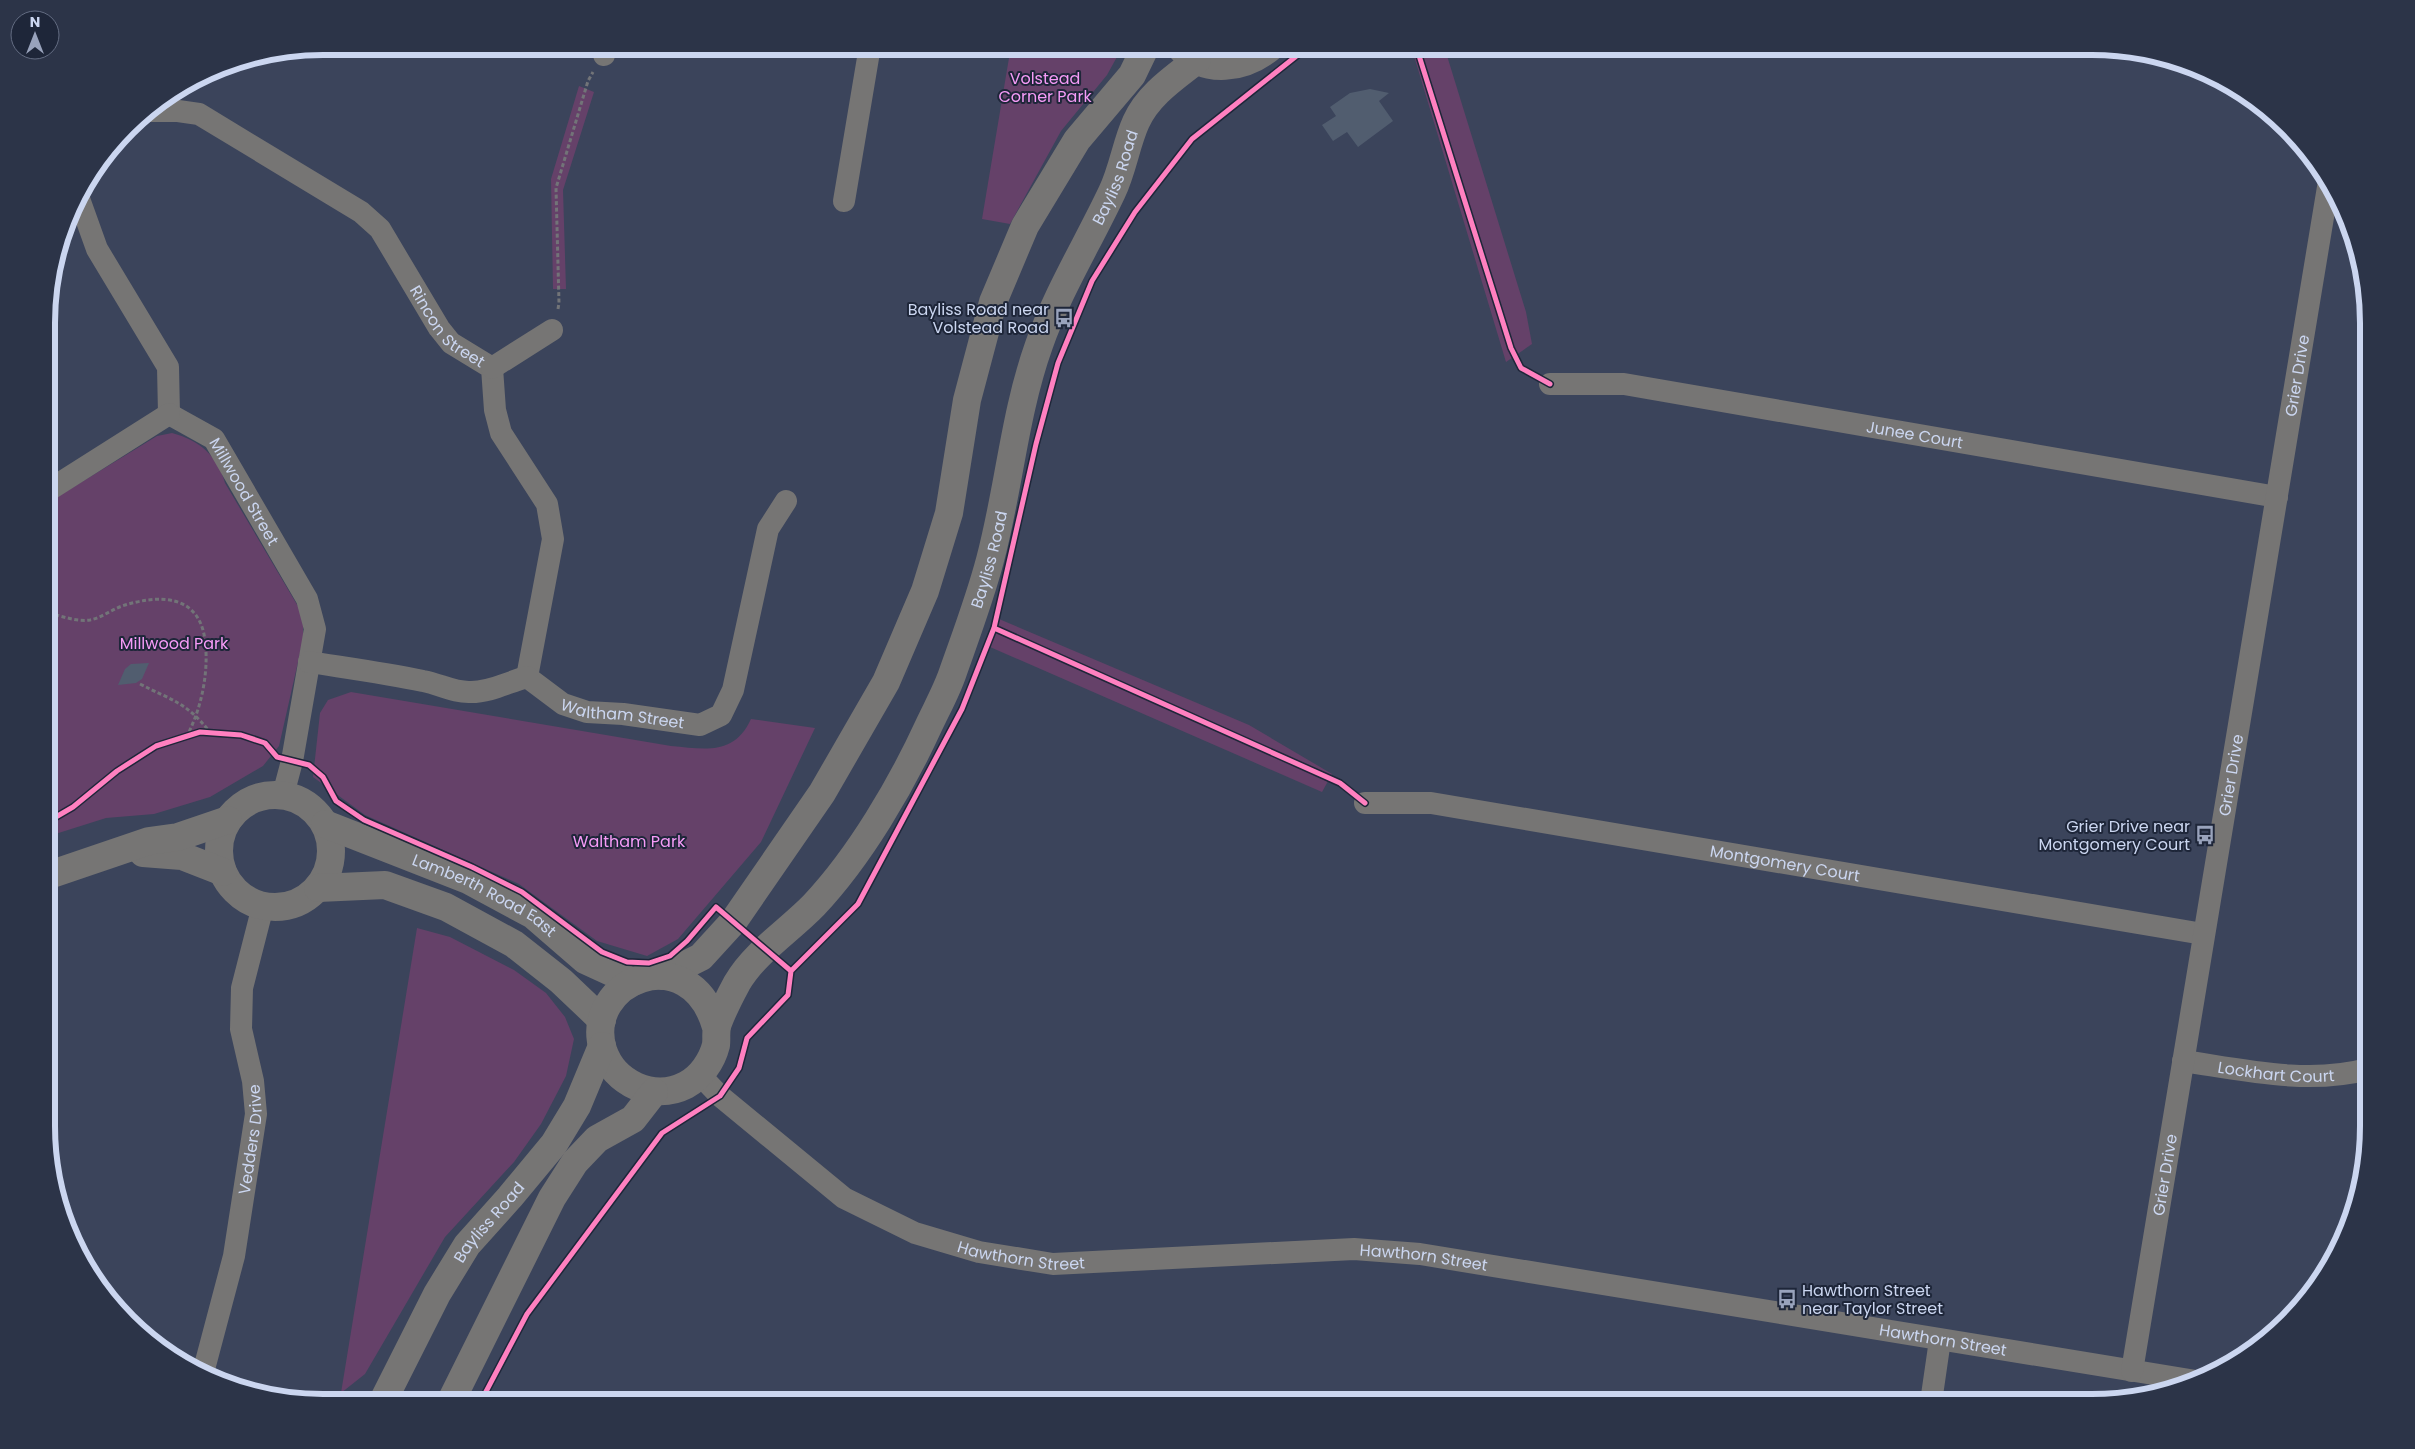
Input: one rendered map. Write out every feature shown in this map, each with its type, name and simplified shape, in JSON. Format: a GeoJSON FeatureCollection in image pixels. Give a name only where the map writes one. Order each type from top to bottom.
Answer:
{"type":"FeatureCollection","features":[{"type":"Feature","properties":{"kind":"street"},"geometry":{"type":"LineString","coordinates":[[844,201],[868,55]]}},
{"type":"Feature","properties":{"kind":"street","name":"Bayliss Road"},"geometry":{"type":"LineString","coordinates":[[663,976],[701,958],[733,922],[822,793],[886,682],[925,591],[950,513],[967,400],[993,302],[1025,226],[1077,140],[1132,75],[1142,55]]}},
{"type":"Feature","properties":{"kind":"street","name":"Bayliss Road"},"geometry":{"type":"LineString","coordinates":[[602,1033],[608,1063],[620,1077],[636,1087],[654,1092],[671,1091],[686,1085],[700,1075],[713,1053],[716,1027],[738,981],[766,950],[816,902],[866,838],[910,766],[951,678],[990,559],[1017,419],[1039,345],[1076,260],[1111,194],[1124,164],[1136,121],[1186,55]]}},
{"type":"Feature","properties":{"kind":"street","name":"Bayliss Road"},"geometry":{"type":"LineString","coordinates":[[1193,55],[1218,66],[1238,66],[1262,55]]}},
{"type":"Feature","properties":{"kind":"street","name":"Rincon Street"},"geometry":{"type":"LineString","coordinates":[[159,111],[199,114],[362,212],[380,229],[439,328],[452,343],[492,368],[495,410],[500,432],[547,504],[552,539],[526,677]]}},
{"type":"Feature","properties":{"kind":"street","name":"Grier Drive"},"geometry":{"type":"LineString","coordinates":[[2132,1371],[2327,194]]}},
{"type":"Feature","properties":{"kind":"street"},"geometry":{"type":"LineString","coordinates":[[55,486],[169,414],[168,367],[97,249],[82,206]]}},
{"type":"Feature","properties":{"kind":"street"},"geometry":{"type":"LineString","coordinates":[[492,368],[552,330]]}},
{"type":"Feature","properties":{"kind":"street","name":"Junee Court"},"geometry":{"type":"LineString","coordinates":[[1550,384],[1624,384],[2277,497]]}},
{"type":"Feature","properties":{"kind":"street","name":"Millwood Street"},"geometry":{"type":"LineString","coordinates":[[169,414],[214,439],[307,600],[315,629],[292,761],[283,795]]}},
{"type":"Feature","properties":{"kind":"street","name":"Waltham Street"},"geometry":{"type":"LineString","coordinates":[[526,677],[563,704],[587,712],[622,714],[700,725],[721,715],[733,690],[768,529],[786,501]]}},
{"type":"Feature","properties":{"kind":"street"},"geometry":{"type":"LineString","coordinates":[[309,662],[426,681],[450,690],[471,692],[490,690],[526,677]]}},
{"type":"Feature","properties":{"kind":"street","name":"Lamberth Road East"},"geometry":{"type":"LineString","coordinates":[[267,795],[283,795],[300,800],[315,810],[325,824],[331,840],[332,857],[327,874],[318,888],[307,898],[293,904],[278,907],[263,906],[246,900],[232,888],[223,872],[219,855],[220,836],[228,820],[238,808],[252,800],[267,795]]}},
{"type":"Feature","properties":{"kind":"street","name":"Montgomery Court"},"geometry":{"type":"LineString","coordinates":[[1365,803],[1431,803],[2204,934]]}},
{"type":"Feature","properties":{"kind":"street","name":"Lamberth Road East"},"geometry":{"type":"LineString","coordinates":[[55,873],[149,841],[178,837],[228,820]]}},
{"type":"Feature","properties":{"kind":"street","name":"Lamberth Road East"},"geometry":{"type":"LineString","coordinates":[[325,824],[468,880],[533,916],[585,960],[633,982]]}},
{"type":"Feature","properties":{"kind":"street","name":"Lamberth Road East"},"geometry":{"type":"LineString","coordinates":[[119,851],[182,856],[223,872]]}},
{"type":"Feature","properties":{"kind":"street","name":"Lamberth Road East"},"geometry":{"type":"LineString","coordinates":[[318,888],[385,885],[446,907],[514,944],[561,981],[602,1033]]}},
{"type":"Feature","properties":{"kind":"street","name":"Vedders Drive"},"geometry":{"type":"LineString","coordinates":[[205,1366],[234,1256],[256,1114],[253,1081],[241,1029],[242,988],[263,906]]}},
{"type":"Feature","properties":{"kind":"street","name":"Bayliss Road"},"geometry":{"type":"LineString","coordinates":[[386,1394],[418,1328],[467,1245],[554,1144],[577,1106],[602,1033],[608,1004],[619,991],[633,982],[648,977],[663,976],[683,981],[699,992],[711,1008],[716,1027]]}},
{"type":"Feature","properties":{"kind":"street","name":"Lockhart Court"},"geometry":{"type":"LineString","coordinates":[[2183,1061],[2298,1077],[2350,1074],[2360,1071]]}},
{"type":"Feature","properties":{"kind":"street","name":"Hawthorn Street"},"geometry":{"type":"LineString","coordinates":[[700,1075],[720,1096],[844,1198],[915,1233],[979,1252],[1053,1264],[1354,1249],[1420,1254],[2182,1379]]}},
{"type":"Feature","properties":{"kind":"street","name":"Bayliss Road"},"geometry":{"type":"LineString","coordinates":[[454,1394],[552,1198],[575,1162],[597,1139],[633,1119],[654,1092]]}},
{"type":"Feature","properties":{"kind":"street"},"geometry":{"type":"LineString","coordinates":[[1932,1394],[1940,1340]]}},
{"type":"Feature","properties":{"kind":"path"},"geometry":{"type":"LineString","coordinates":[[552,330],[560,303],[556,188],[588,80],[603,55]]}},
{"type":"Feature","properties":{"kind":"path"},"geometry":{"type":"LineString","coordinates":[[55,614],[91,620],[121,606],[156,599],[171,600],[187,606],[199,616],[206,650],[202,698],[188,734]]}},
{"type":"Feature","properties":{"kind":"path"},"geometry":{"type":"LineString","coordinates":[[140,684],[181,703],[196,716],[209,732]]}},
{"type":"Feature","properties":{"kind":"green space","name":"Volstead Corner Park"},"geometry":{"type":"Polygon","coordinates":[[[1009,55],[1118,55],[1107,75],[1061,131],[1010,224],[982,219],[1009,55]]]}},
{"type":"Feature","properties":{"kind":"green space"},"geometry":{"type":"Polygon","coordinates":[[[1414,55],[1447,55],[1526,312],[1532,344],[1506,362],[1414,55]]]}},
{"type":"Feature","properties":{"kind":"green space"},"geometry":{"type":"Polygon","coordinates":[[[579,86],[594,92],[563,190],[566,289],[553,289],[551,179],[579,86]]]}},
{"type":"Feature","properties":{"kind":"green space","name":"Millwood Park"},"geometry":{"type":"Polygon","coordinates":[[[172,433],[182,436],[199,445],[212,457],[222,473],[225,483],[299,608],[303,625],[303,640],[279,746],[263,766],[210,797],[154,814],[106,818],[55,834],[55,498],[157,436],[172,433]]]}},
{"type":"Feature","properties":{"kind":"green space"},"geometry":{"type":"Polygon","coordinates":[[[999,619],[1249,725],[1332,774],[1322,792],[990,647],[999,619]]]}},
{"type":"Feature","properties":{"kind":"green space","name":"Waltham Park"},"geometry":{"type":"Polygon","coordinates":[[[351,692],[671,746],[707,749],[727,745],[736,739],[744,731],[751,719],[815,728],[761,842],[678,939],[647,956],[597,941],[519,884],[365,815],[313,777],[320,713],[328,700],[351,692]]]}},
{"type":"Feature","properties":{"kind":"green space"},"geometry":{"type":"Polygon","coordinates":[[[417,928],[450,937],[514,970],[546,993],[565,1017],[574,1039],[566,1076],[541,1124],[514,1162],[445,1237],[365,1374],[341,1393],[417,928]]]}},
{"type":"Feature","properties":{"kind":"building"},"geometry":{"type":"Polygon","coordinates":[[[1370,89],[1389,93],[1379,101],[1393,121],[1358,147],[1347,132],[1333,141],[1322,125],[1336,116],[1330,107],[1350,93],[1370,89]]]}},
{"type":"Feature","properties":{"kind":"building"},"geometry":{"type":"Polygon","coordinates":[[[149,663],[142,679],[136,683],[118,685],[125,669],[131,664],[149,663]]]}},
{"type":"Feature","properties":{"kind":"cycle path"},"geometry":{"type":"LineString","coordinates":[[485,1394],[527,1314],[662,1133],[720,1096],[739,1068],[747,1038],[788,995],[791,971],[858,904],[962,709],[994,628],[1036,444],[1058,363],[1092,281],[1135,212],[1192,139],[1298,55]]}},
{"type":"Feature","properties":{"kind":"cycle path"},"geometry":{"type":"LineString","coordinates":[[1419,55],[1511,348],[1521,368],[1550,384]]}},
{"type":"Feature","properties":{"kind":"cycle path"},"geometry":{"type":"LineString","coordinates":[[994,628],[1340,783],[1365,803]]}},
{"type":"Feature","properties":{"kind":"cycle path"},"geometry":{"type":"LineString","coordinates":[[55,818],[73,807],[117,771],[156,746],[200,732],[241,735],[265,743],[277,757],[309,765],[323,777],[336,801],[364,820],[472,867],[522,892],[602,952],[627,962],[649,963],[670,956],[687,941],[716,907],[791,971]]}},
{"type":"Feature","properties":{"kind":"place","name":"Bayliss Road near Volstead Road"},"geometry":{"type":"Point","coordinates":[1064,318]}},
{"type":"Feature","properties":{"kind":"place","name":"Grier Drive near Montgomery Court"},"geometry":{"type":"Point","coordinates":[2205,835]}},
{"type":"Feature","properties":{"kind":"place","name":"Hawthorn Street near Taylor Street"},"geometry":{"type":"Point","coordinates":[1787,1299]}}]}
